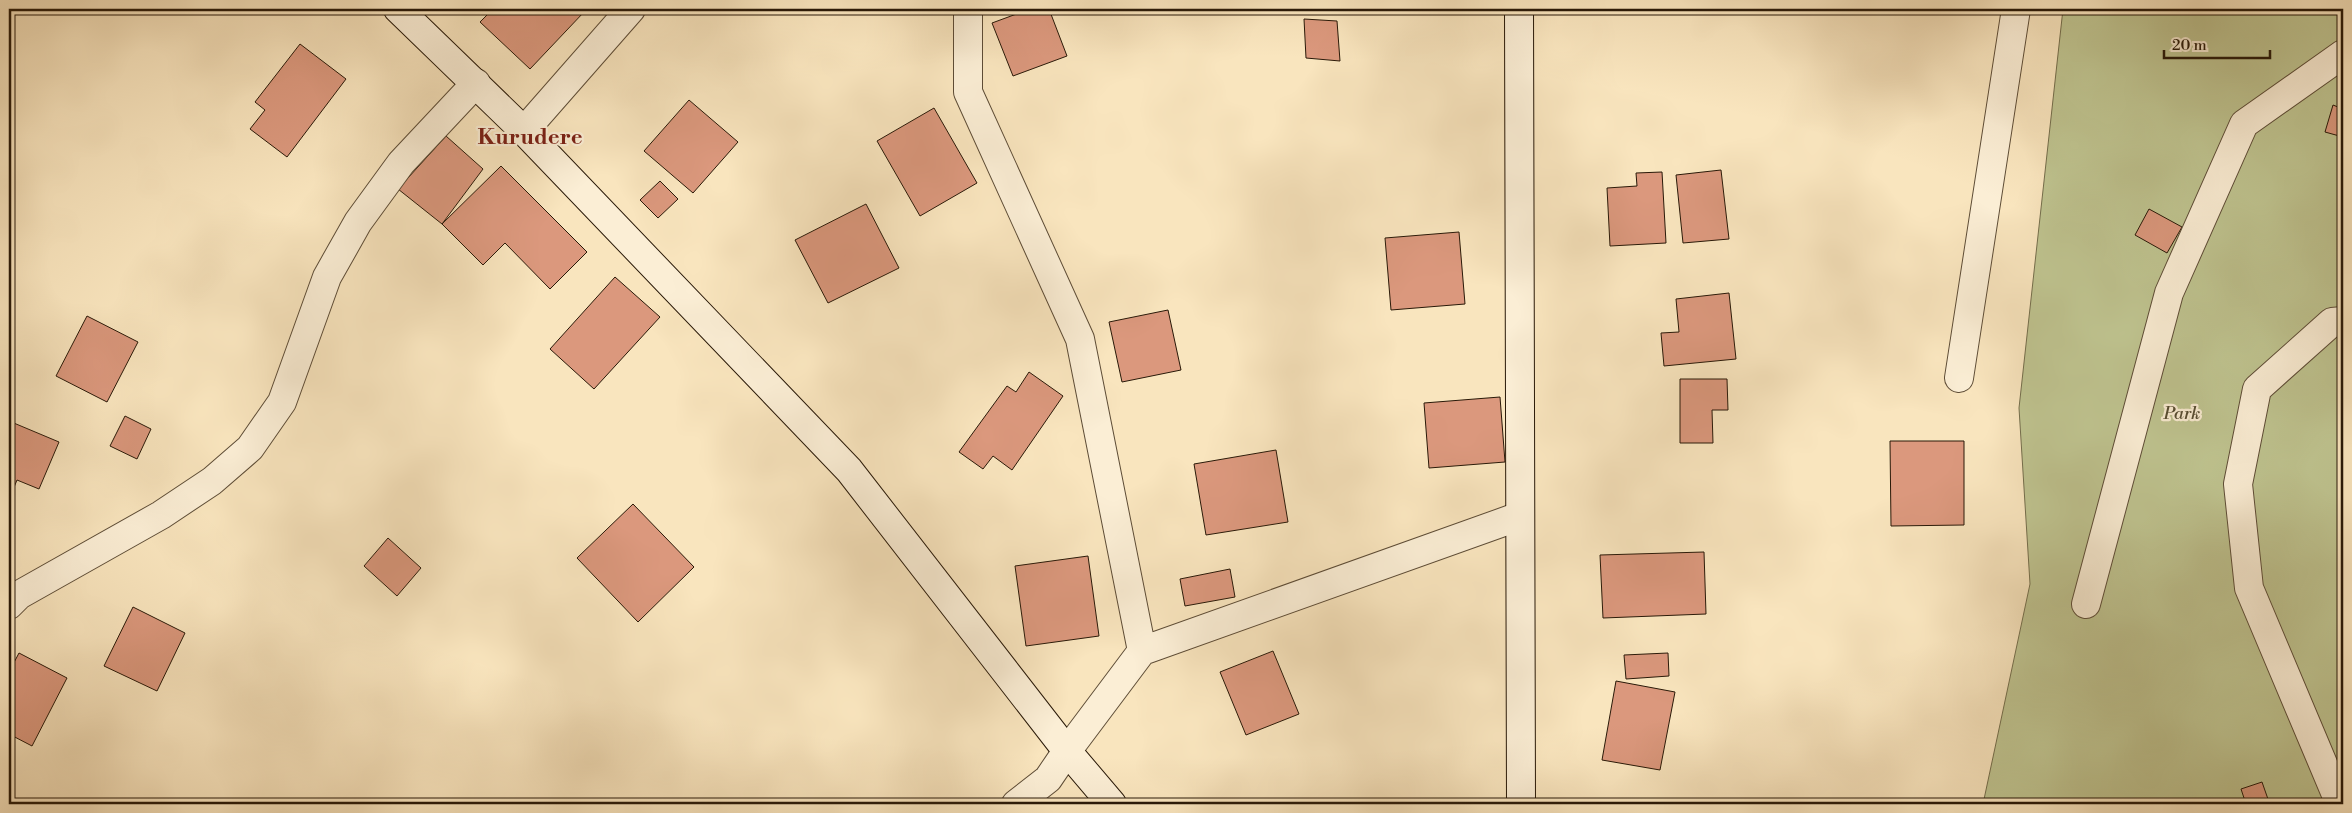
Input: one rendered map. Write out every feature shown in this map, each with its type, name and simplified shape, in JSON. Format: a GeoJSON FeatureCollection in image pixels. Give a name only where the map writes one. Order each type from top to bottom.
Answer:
{"type":"FeatureCollection","features":[{"type":"Feature","properties":{"kind":"street"},"geometry":{"type":"LineString","coordinates":[[398,9],[524,131],[850,470],[1067,751],[1112,804]]}},
{"type":"Feature","properties":{"kind":"street"},"geometry":{"type":"LineString","coordinates":[[524,131],[631,9]]}},
{"type":"Feature","properties":{"kind":"street"},"geometry":{"type":"LineString","coordinates":[[968,9],[968,92],[1080,339],[1142,651]]}},
{"type":"Feature","properties":{"kind":"street"},"geometry":{"type":"LineString","coordinates":[[1519,9],[1521,804]]}},
{"type":"Feature","properties":{"kind":"street"},"geometry":{"type":"LineString","coordinates":[[1959,378],[2016,9]]}},
{"type":"Feature","properties":{"kind":"street"},"geometry":{"type":"LineString","coordinates":[[2086,604],[2169,293],[2244,124],[2343,54]]}},
{"type":"Feature","properties":{"kind":"street"},"geometry":{"type":"LineString","coordinates":[[9,605],[19,595],[168,510],[212,481],[250,448],[282,402],[328,277],[358,222],[401,162],[476,83]]}},
{"type":"Feature","properties":{"kind":"street"},"geometry":{"type":"LineString","coordinates":[[2340,804],[2249,588],[2238,484],[2257,389],[2332,322],[2343,321]]}},
{"type":"Feature","properties":{"kind":"street"},"geometry":{"type":"LineString","coordinates":[[1016,804],[1048,779],[1142,651],[1520,516]]}},
{"type":"Feature","properties":{"kind":"green space","name":"Park"},"geometry":{"type":"Polygon","coordinates":[[[2063,9],[2343,9],[2343,804],[1983,804],[2030,584],[2019,408],[2063,9]]]}},
{"type":"Feature","properties":{"kind":"building"},"geometry":{"type":"Polygon","coordinates":[[[493,9],[581,9],[584,12],[530,69],[480,22],[493,9]]]}},
{"type":"Feature","properties":{"kind":"building"},"geometry":{"type":"Polygon","coordinates":[[[1030,9],[1049,9],[1067,56],[1013,76],[992,23],[1030,9]]]}},
{"type":"Feature","properties":{"kind":"building"},"geometry":{"type":"Polygon","coordinates":[[[1304,19],[1337,21],[1340,61],[1306,58],[1304,19]]]}},
{"type":"Feature","properties":{"kind":"building"},"geometry":{"type":"Polygon","coordinates":[[[300,44],[346,79],[287,157],[250,129],[265,110],[255,102],[300,44]]]}},
{"type":"Feature","properties":{"kind":"building"},"geometry":{"type":"Polygon","coordinates":[[[689,100],[738,142],[693,193],[644,151],[689,100]]]}},
{"type":"Feature","properties":{"kind":"building"},"geometry":{"type":"Polygon","coordinates":[[[2333,105],[2343,109],[2343,137],[2325,132],[2333,105]]]}},
{"type":"Feature","properties":{"kind":"building"},"geometry":{"type":"Polygon","coordinates":[[[934,108],[977,183],[920,216],[877,141],[934,108]]]}},
{"type":"Feature","properties":{"kind":"building"},"geometry":{"type":"Polygon","coordinates":[[[446,136],[483,169],[442,224],[398,189],[446,136]]]}},
{"type":"Feature","properties":{"kind":"building"},"geometry":{"type":"Polygon","coordinates":[[[501,166],[587,252],[550,289],[505,243],[483,265],[442,224],[501,166]]]}},
{"type":"Feature","properties":{"kind":"building"},"geometry":{"type":"Polygon","coordinates":[[[1721,170],[1729,239],[1683,243],[1676,175],[1721,170]]]}},
{"type":"Feature","properties":{"kind":"building"},"geometry":{"type":"Polygon","coordinates":[[[1662,172],[1666,243],[1610,246],[1607,188],[1637,186],[1636,173],[1662,172]]]}},
{"type":"Feature","properties":{"kind":"building"},"geometry":{"type":"Polygon","coordinates":[[[660,181],[678,199],[658,218],[640,200],[660,181]]]}},
{"type":"Feature","properties":{"kind":"building"},"geometry":{"type":"Polygon","coordinates":[[[866,204],[899,268],[828,303],[795,240],[866,204]]]}},
{"type":"Feature","properties":{"kind":"building"},"geometry":{"type":"Polygon","coordinates":[[[2149,209],[2182,227],[2167,253],[2135,235],[2149,209]]]}},
{"type":"Feature","properties":{"kind":"building"},"geometry":{"type":"Polygon","coordinates":[[[1459,232],[1465,304],[1391,310],[1385,238],[1459,232]]]}},
{"type":"Feature","properties":{"kind":"building"},"geometry":{"type":"Polygon","coordinates":[[[615,277],[660,317],[594,389],[550,349],[615,277]]]}},
{"type":"Feature","properties":{"kind":"building"},"geometry":{"type":"Polygon","coordinates":[[[1729,293],[1736,359],[1664,366],[1661,333],[1679,332],[1676,299],[1729,293]]]}},
{"type":"Feature","properties":{"kind":"building"},"geometry":{"type":"Polygon","coordinates":[[[1168,310],[1181,370],[1122,382],[1109,322],[1168,310]]]}},
{"type":"Feature","properties":{"kind":"building"},"geometry":{"type":"Polygon","coordinates":[[[87,316],[138,342],[107,402],[56,376],[87,316]]]}},
{"type":"Feature","properties":{"kind":"building"},"geometry":{"type":"Polygon","coordinates":[[[1029,372],[1063,396],[1012,470],[993,456],[983,469],[959,452],[1007,386],[1016,392],[1029,372]]]}},
{"type":"Feature","properties":{"kind":"building"},"geometry":{"type":"Polygon","coordinates":[[[1680,379],[1727,379],[1728,410],[1712,410],[1713,443],[1680,443],[1680,379]]]}},
{"type":"Feature","properties":{"kind":"building"},"geometry":{"type":"Polygon","coordinates":[[[1500,397],[1505,462],[1429,468],[1424,403],[1500,397]]]}},
{"type":"Feature","properties":{"kind":"building"},"geometry":{"type":"Polygon","coordinates":[[[125,416],[151,429],[137,459],[110,446],[125,416]]]}},
{"type":"Feature","properties":{"kind":"building"},"geometry":{"type":"Polygon","coordinates":[[[9,421],[59,442],[39,489],[17,480],[10,497],[9,421]]]}},
{"type":"Feature","properties":{"kind":"building"},"geometry":{"type":"Polygon","coordinates":[[[1890,441],[1964,441],[1964,525],[1891,526],[1890,441]]]}},
{"type":"Feature","properties":{"kind":"building"},"geometry":{"type":"Polygon","coordinates":[[[1276,450],[1288,522],[1206,535],[1194,464],[1276,450]]]}},
{"type":"Feature","properties":{"kind":"building"},"geometry":{"type":"Polygon","coordinates":[[[633,504],[694,567],[638,622],[577,558],[633,504]]]}},
{"type":"Feature","properties":{"kind":"building"},"geometry":{"type":"Polygon","coordinates":[[[388,538],[421,568],[397,596],[364,566],[388,538]]]}},
{"type":"Feature","properties":{"kind":"building"},"geometry":{"type":"Polygon","coordinates":[[[1704,552],[1706,614],[1603,618],[1600,555],[1704,552]]]}},
{"type":"Feature","properties":{"kind":"building"},"geometry":{"type":"Polygon","coordinates":[[[1088,556],[1099,636],[1026,646],[1015,566],[1088,556]]]}},
{"type":"Feature","properties":{"kind":"building"},"geometry":{"type":"Polygon","coordinates":[[[1230,569],[1235,597],[1185,606],[1180,579],[1230,569]]]}},
{"type":"Feature","properties":{"kind":"building"},"geometry":{"type":"Polygon","coordinates":[[[133,607],[185,633],[157,691],[104,666],[133,607]]]}},
{"type":"Feature","properties":{"kind":"building"},"geometry":{"type":"Polygon","coordinates":[[[1273,651],[1299,714],[1246,735],[1220,672],[1273,651]]]}},
{"type":"Feature","properties":{"kind":"building"},"geometry":{"type":"Polygon","coordinates":[[[19,653],[67,678],[32,746],[9,734],[9,672],[19,653]]]}},
{"type":"Feature","properties":{"kind":"building"},"geometry":{"type":"Polygon","coordinates":[[[1668,653],[1669,676],[1626,679],[1624,655],[1668,653]]]}},
{"type":"Feature","properties":{"kind":"building"},"geometry":{"type":"Polygon","coordinates":[[[1616,681],[1675,692],[1660,770],[1602,760],[1616,681]]]}},
{"type":"Feature","properties":{"kind":"building"},"geometry":{"type":"Polygon","coordinates":[[[2262,782],[2269,802],[2246,804],[2241,789],[2262,782]]]}},
{"type":"Feature","properties":{"kind":"district","name":"Kurudere"},"geometry":{"type":"Point","coordinates":[530,137]}}]}
